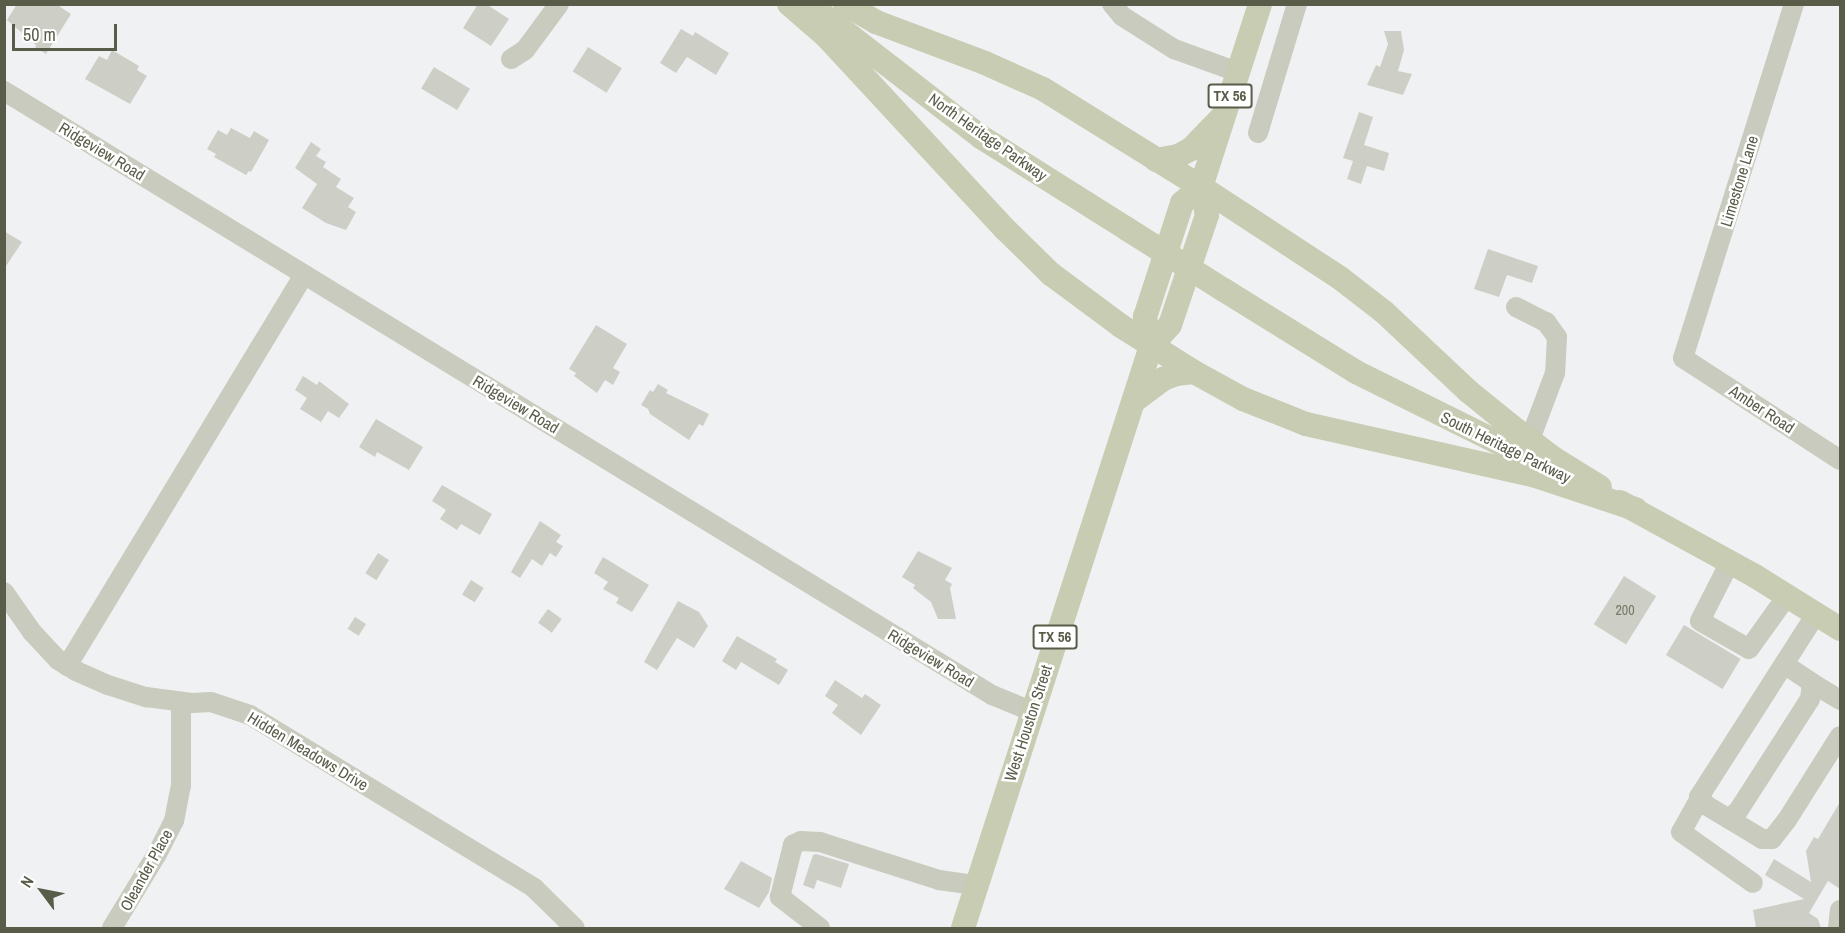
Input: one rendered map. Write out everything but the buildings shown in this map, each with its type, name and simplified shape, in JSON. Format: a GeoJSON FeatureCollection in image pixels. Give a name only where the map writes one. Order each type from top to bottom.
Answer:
{"type":"FeatureCollection","features":[{"type":"Feature","properties":{"kind":"main road"},"geometry":{"type":"LineString","coordinates":[[789,4],[826,37],[1005,230],[1051,274],[1151,346],[1194,372],[1244,399],[1306,424],[1533,475],[1635,509]]}},
{"type":"Feature","properties":{"kind":"main road","name":"North Heritage Parkway"},"geometry":{"type":"LineString","coordinates":[[809,4],[981,137],[1175,259]]}},
{"type":"Feature","properties":{"kind":"main road"},"geometry":{"type":"LineString","coordinates":[[845,4],[876,22],[985,63],[1043,89],[1201,187],[1340,278],[1384,312],[1526,448]]}},
{"type":"Feature","properties":{"kind":"main road","name":"West Houston Street"},"geometry":{"type":"LineString","coordinates":[[963,928],[1031,711],[1151,346],[1170,325],[1207,215],[1201,187],[1260,4]]}},
{"type":"Feature","properties":{"kind":"main road"},"geometry":{"type":"LineString","coordinates":[[1156,160],[1178,156],[1191,149],[1224,114]]}},
{"type":"Feature","properties":{"kind":"main road","name":"South Heritage Parkway"},"geometry":{"type":"LineString","coordinates":[[1175,259],[1356,372],[1526,448],[1730,562],[1840,629]]}},
{"type":"Feature","properties":{"kind":"main road"},"geometry":{"type":"LineString","coordinates":[[1134,401],[1163,379],[1176,374],[1194,372]]}},
{"type":"Feature","properties":{"kind":"street"},"geometry":{"type":"LineString","coordinates":[[511,59],[525,50],[559,4]]}},
{"type":"Feature","properties":{"kind":"street"},"geometry":{"type":"LineString","coordinates":[[1112,4],[1122,16],[1174,49],[1238,72]]}},
{"type":"Feature","properties":{"kind":"street"},"geometry":{"type":"LineString","coordinates":[[1258,133],[1297,4]]}},
{"type":"Feature","properties":{"kind":"street","name":"Limestone Lane"},"geometry":{"type":"LineString","coordinates":[[1683,358],[1794,4]]}},
{"type":"Feature","properties":{"kind":"street","name":"Ridgeview Road"},"geometry":{"type":"LineString","coordinates":[[4,91],[992,695],[1031,711]]}},
{"type":"Feature","properties":{"kind":"street"},"geometry":{"type":"LineString","coordinates":[[67,666],[304,274]]}},
{"type":"Feature","properties":{"kind":"street"},"geometry":{"type":"LineString","coordinates":[[1516,307],[1546,322],[1557,337],[1555,373],[1526,448]]}},
{"type":"Feature","properties":{"kind":"street","name":"Amber Road"},"geometry":{"type":"LineString","coordinates":[[1683,358],[1840,460]]}},
{"type":"Feature","properties":{"kind":"street"},"geometry":{"type":"LineString","coordinates":[[1730,562],[1700,621],[1749,649],[1787,596]]}},
{"type":"Feature","properties":{"kind":"street","name":"Hidden Meadows Drive"},"geometry":{"type":"LineString","coordinates":[[4,592],[32,632],[67,666],[108,685],[146,697],[181,702],[211,702],[250,715],[534,888],[569,926]]}},
{"type":"Feature","properties":{"kind":"street"},"geometry":{"type":"LineString","coordinates":[[1753,883],[1681,832],[1816,614]]}},
{"type":"Feature","properties":{"kind":"street"},"geometry":{"type":"LineString","coordinates":[[1784,664],[1840,700]]}},
{"type":"Feature","properties":{"kind":"street"},"geometry":{"type":"LineString","coordinates":[[1729,819],[1738,811],[1810,699],[1812,683]]}},
{"type":"Feature","properties":{"kind":"street","name":"Oleander Place"},"geometry":{"type":"LineString","coordinates":[[112,928],[157,854],[174,821],[182,777],[181,702]]}},
{"type":"Feature","properties":{"kind":"street"},"geometry":{"type":"LineString","coordinates":[[1700,798],[1706,805],[1762,839],[1772,839],[1840,736]]}},
{"type":"Feature","properties":{"kind":"street"},"geometry":{"type":"LineString","coordinates":[[820,928],[780,897],[793,845],[801,841],[820,842],[939,880],[976,885]]}},
{"type":"Feature","properties":{"kind":"street"},"geometry":{"type":"LineString","coordinates":[[1838,928],[1840,910]]}}]}
